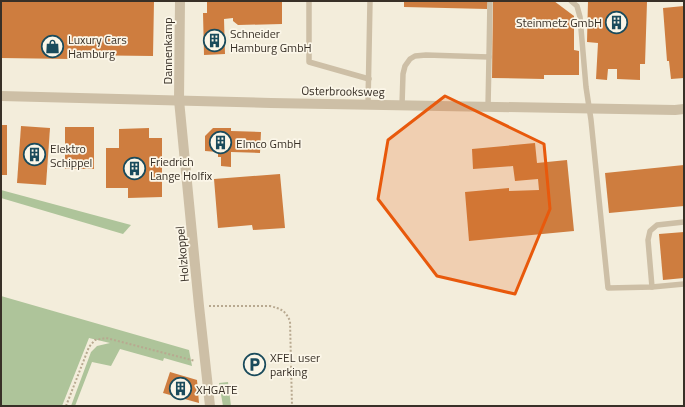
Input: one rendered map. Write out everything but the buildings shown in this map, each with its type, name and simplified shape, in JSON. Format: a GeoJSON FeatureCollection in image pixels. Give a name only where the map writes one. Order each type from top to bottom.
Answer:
{"type":"FeatureCollection","features":[{"type":"Feature","properties":{"kind":"street","name":"Dannenkamp"},"geometry":{"type":"LineString","coordinates":[[179,100],[180,1]]}},
{"type":"Feature","properties":{"kind":"street","name":"Osterbrooksweg"},"geometry":{"type":"LineString","coordinates":[[1,96],[488,107],[684,109]]}},
{"type":"Feature","properties":{"kind":"street","name":"Holzkoppel"},"geometry":{"type":"LineString","coordinates":[[179,100],[210,406]]}},
{"type":"Feature","properties":{"kind":"lane"},"geometry":{"type":"LineString","coordinates":[[309,1],[309,62],[369,79]]}},
{"type":"Feature","properties":{"kind":"lane"},"geometry":{"type":"LineString","coordinates":[[368,104],[370,1]]}},
{"type":"Feature","properties":{"kind":"lane"},"geometry":{"type":"LineString","coordinates":[[488,107],[490,1]]}},
{"type":"Feature","properties":{"kind":"lane"},"geometry":{"type":"LineString","coordinates":[[571,1],[577,6],[580,17],[586,88],[590,108],[608,288],[652,287],[684,284]]}},
{"type":"Feature","properties":{"kind":"lane"},"geometry":{"type":"LineString","coordinates":[[402,105],[403,74],[405,66],[410,59],[415,56],[489,57]]}},
{"type":"Feature","properties":{"kind":"lane"},"geometry":{"type":"LineString","coordinates":[[652,287],[648,240],[650,231],[657,225],[684,222]]}},
{"type":"Feature","properties":{"kind":"path"},"geometry":{"type":"LineString","coordinates":[[199,306],[270,306],[279,308],[286,314],[290,321],[292,406]]}},
{"type":"Feature","properties":{"kind":"path"},"geometry":{"type":"LineString","coordinates":[[66,406],[89,347],[95,340],[106,338],[194,361],[205,360]]}},
{"type":"Feature","properties":{"kind":"highlighted area"},"geometry":{"type":"Polygon","coordinates":[[[445,96],[544,144],[550,209],[515,294],[437,276],[378,199],[388,140],[445,96]]]}},
{"type":"Feature","properties":{"kind":"green space"},"geometry":{"type":"Polygon","coordinates":[[[1,190],[131,225],[123,234],[1,198],[1,190]]]}},
{"type":"Feature","properties":{"kind":"green space"},"geometry":{"type":"Polygon","coordinates":[[[1,296],[189,350],[192,366],[164,358],[163,361],[120,349],[111,366],[92,362],[75,406],[71,406],[91,352],[97,346],[110,343],[89,338],[62,406],[1,406],[1,296]]]}},
{"type":"Feature","properties":{"kind":"green space"},"geometry":{"type":"Polygon","coordinates":[[[228,382],[231,406],[223,406],[219,383],[228,382]]]}},
{"type":"Feature","properties":{"kind":"place","name":"Steinmetz GmbH"},"geometry":{"type":"Point","coordinates":[617,22]}},
{"type":"Feature","properties":{"kind":"place","name":"Schneider Hamburg GmbH"},"geometry":{"type":"Point","coordinates":[214,40]}},
{"type":"Feature","properties":{"kind":"place","name":"Luxury Cars Hamburg"},"geometry":{"type":"Point","coordinates":[53,46]}},
{"type":"Feature","properties":{"kind":"place","name":"Elmco GmbH"},"geometry":{"type":"Point","coordinates":[221,143]}},
{"type":"Feature","properties":{"kind":"place","name":"Elektro Schippel"},"geometry":{"type":"Point","coordinates":[34,155]}},
{"type":"Feature","properties":{"kind":"place","name":"Friedrich Lange Holfix"},"geometry":{"type":"Point","coordinates":[134,168]}},
{"type":"Feature","properties":{"kind":"place","name":"XFEL user parking"},"geometry":{"type":"Point","coordinates":[255,364]}},
{"type":"Feature","properties":{"kind":"place","name":"XHGATE"},"geometry":{"type":"Point","coordinates":[181,389]}}]}
